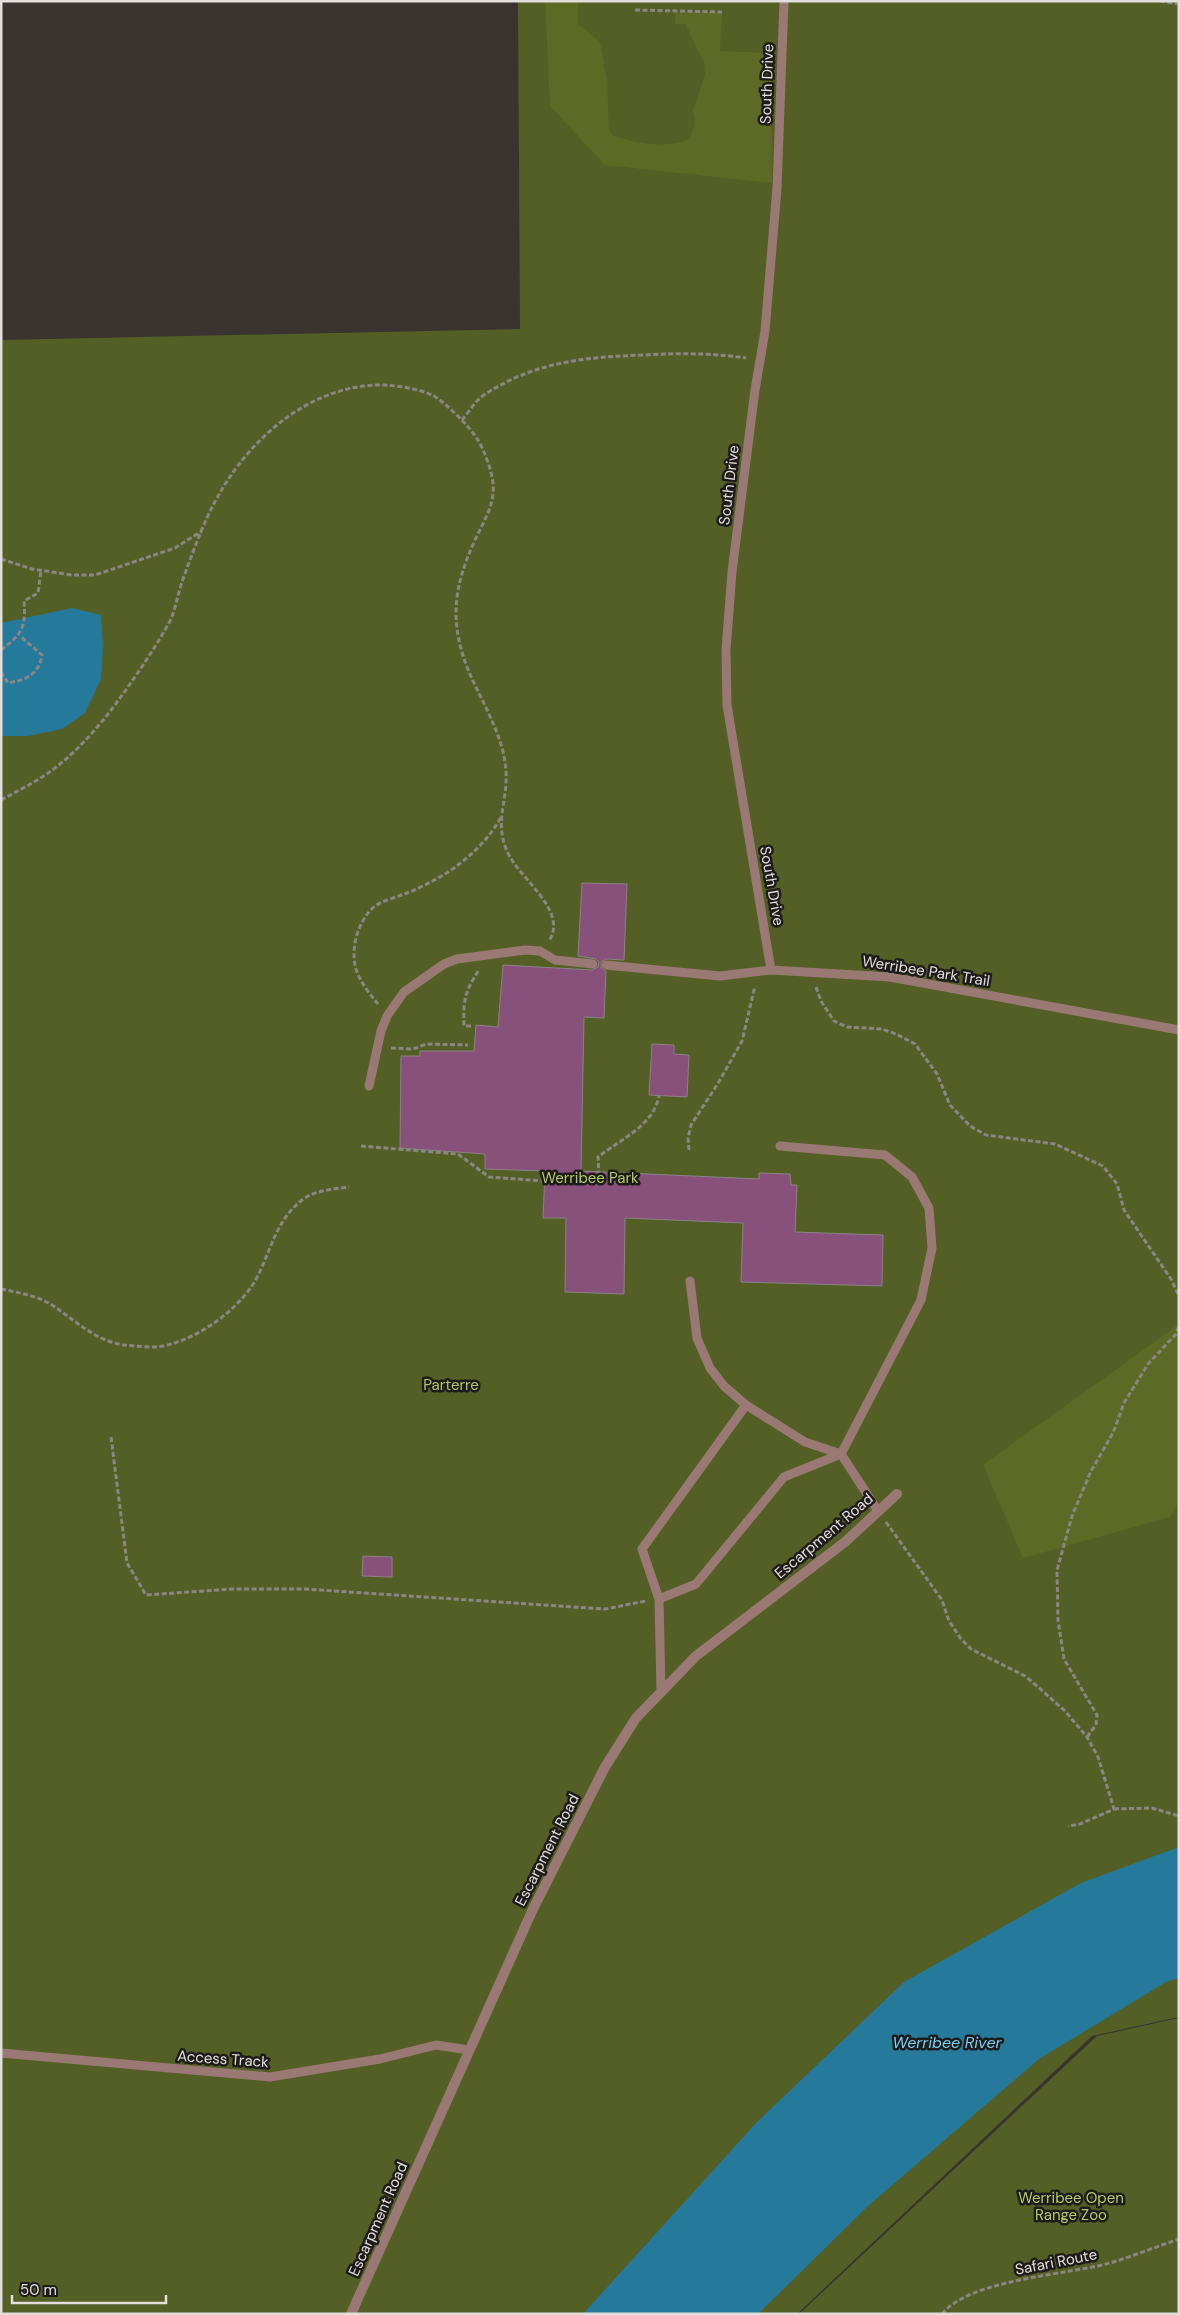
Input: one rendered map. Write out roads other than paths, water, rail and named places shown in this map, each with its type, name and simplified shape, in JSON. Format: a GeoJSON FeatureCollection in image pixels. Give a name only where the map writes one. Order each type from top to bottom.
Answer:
{"type":"FeatureCollection","features":[{"type":"Feature","properties":{"kind":"street","name":"Escarpment Road"},"geometry":{"type":"LineString","coordinates":[[351,2314],[533,1909],[605,1767],[636,1718],[696,1656],[845,1542],[897,1494]]}},
{"type":"Feature","properties":{"kind":"lane","name":"South Drive"},"geometry":{"type":"LineString","coordinates":[[771,970],[727,705],[726,650],[732,572],[765,331],[777,188],[784,1]]}},
{"type":"Feature","properties":{"kind":"lane"},"geometry":{"type":"LineString","coordinates":[[369,1086],[387,1016],[404,992],[429,973],[457,959],[500,952],[540,951],[555,960],[593,964]]}},
{"type":"Feature","properties":{"kind":"lane","name":"Werribee Park Trail"},"geometry":{"type":"LineString","coordinates":[[606,965],[720,976],[771,970],[890,977],[1179,1030]]}},
{"type":"Feature","properties":{"kind":"lane"},"geometry":{"type":"LineString","coordinates":[[658,1599],[696,1584],[784,1477],[841,1454],[921,1300],[932,1248],[929,1208],[912,1177],[885,1155],[780,1146]]}},
{"type":"Feature","properties":{"kind":"lane"},"geometry":{"type":"LineString","coordinates":[[690,1281],[697,1338],[710,1368],[724,1386],[746,1405],[805,1442],[841,1454],[878,1511]]}},
{"type":"Feature","properties":{"kind":"lane"},"geometry":{"type":"LineString","coordinates":[[661,1692],[658,1599],[642,1549],[746,1405]]}},
{"type":"Feature","properties":{"kind":"lane","name":"Access Track"},"geometry":{"type":"LineString","coordinates":[[1,2053],[270,2077],[380,2059],[436,2045],[469,2050]]}},
{"type":"Feature","properties":{"kind":"water"},"geometry":{"type":"Polygon","coordinates":[[[72,608],[101,615],[103,646],[101,679],[85,713],[62,729],[28,736],[1,736],[1,623],[72,608]]]}},
{"type":"Feature","properties":{"kind":"water","name":"Werribee River"},"geometry":{"type":"Polygon","coordinates":[[[1179,1847],[1179,1978],[1166,1982],[1039,2059],[868,2206],[758,2314],[583,2314],[756,2123],[904,1982],[1081,1883],[1179,1847]]]}},
{"type":"Feature","properties":{"kind":"park label","name":"Werribee Park"},"geometry":{"type":"Point","coordinates":[590,1178]}},
{"type":"Feature","properties":{"kind":"park label","name":"Parterre"},"geometry":{"type":"Point","coordinates":[451,1385]}},
{"type":"Feature","properties":{"kind":"park label","name":"Werribee Open Range Zoo"},"geometry":{"type":"Point","coordinates":[1071,2206]}}]}
